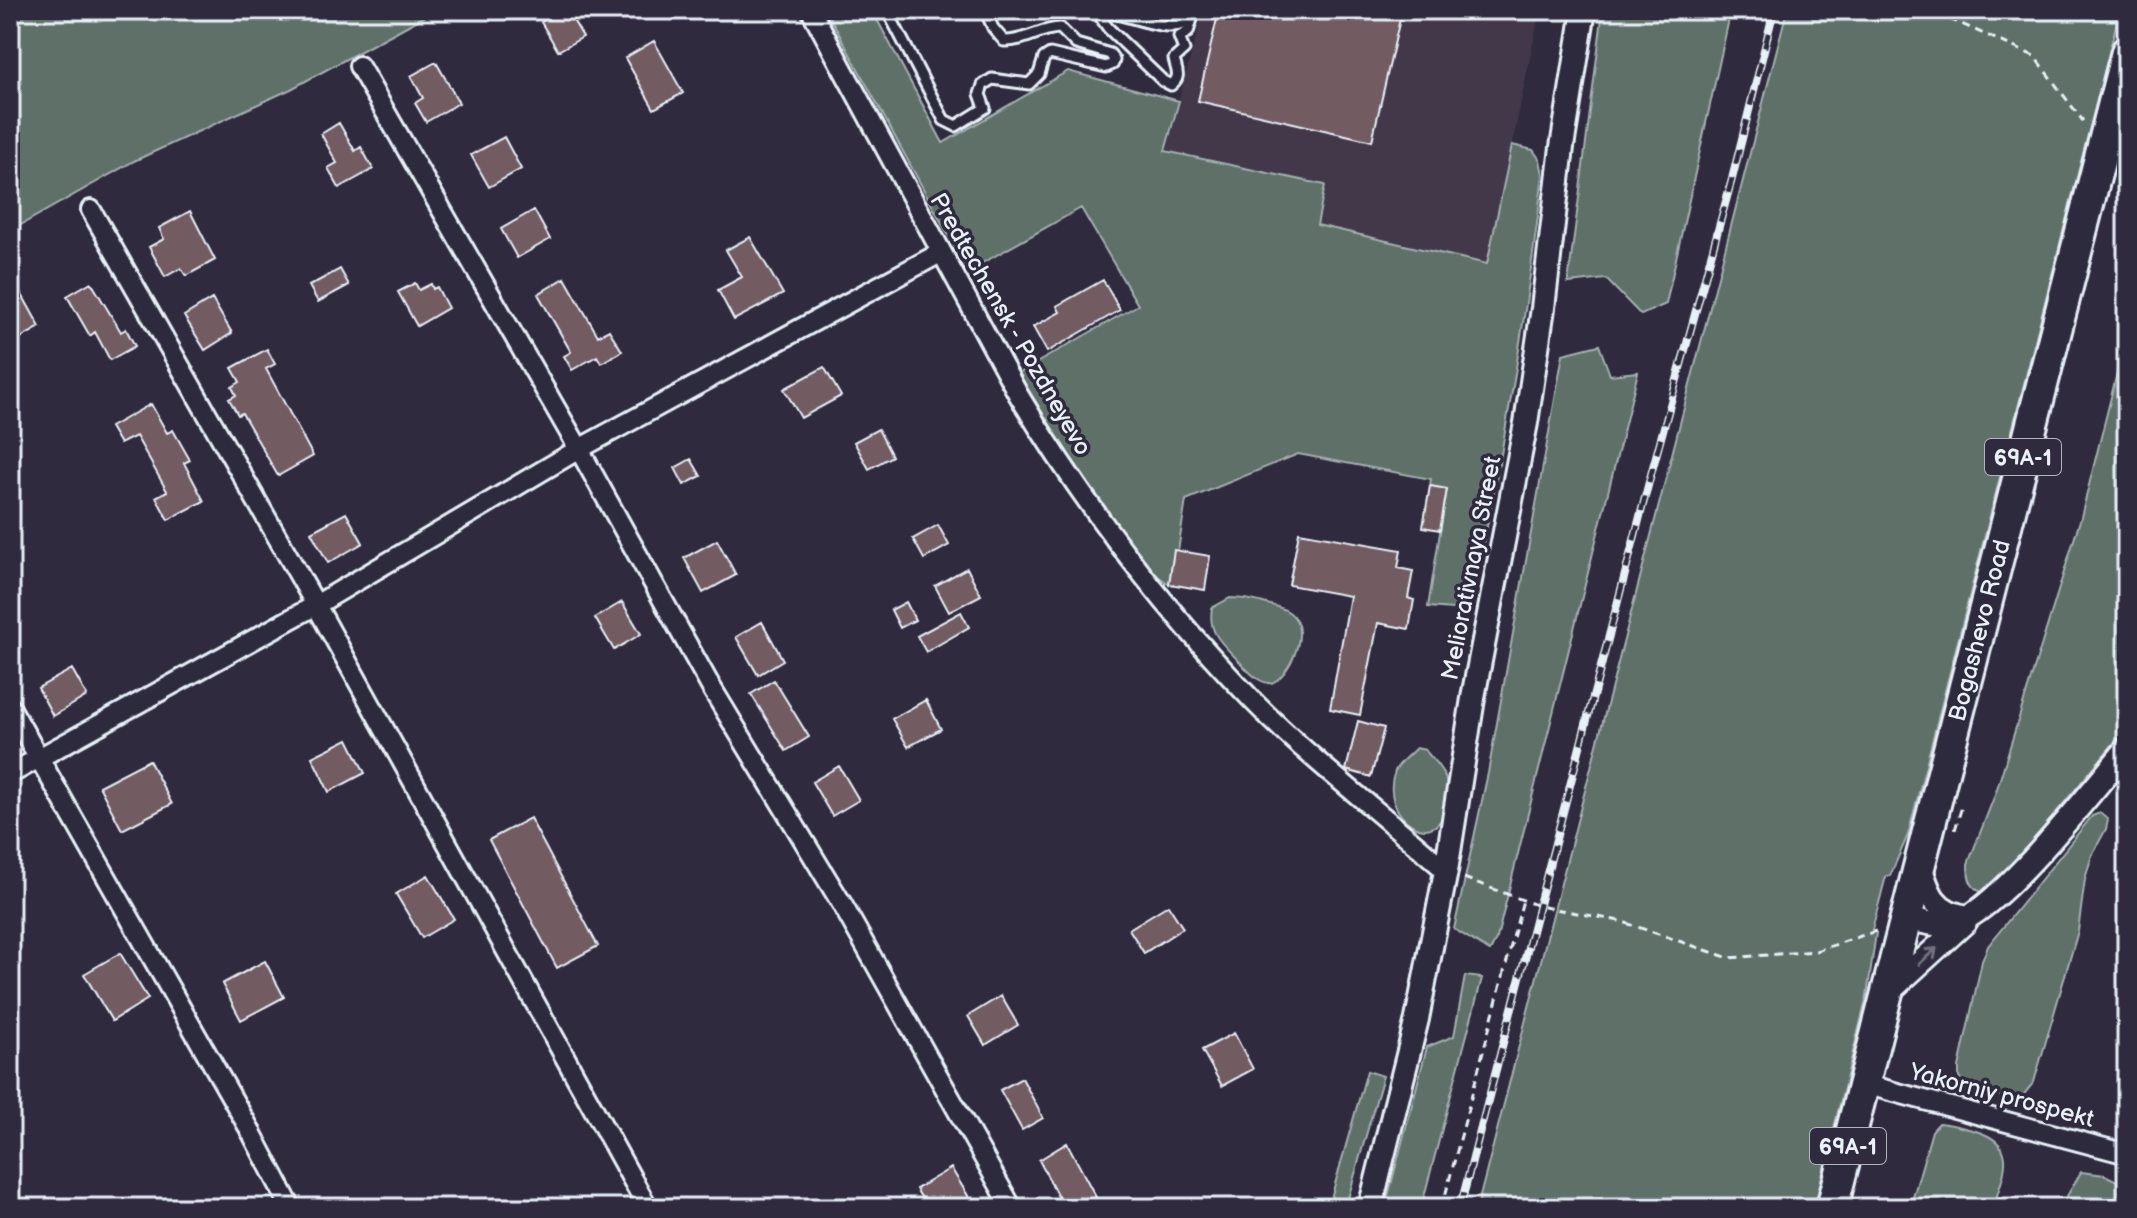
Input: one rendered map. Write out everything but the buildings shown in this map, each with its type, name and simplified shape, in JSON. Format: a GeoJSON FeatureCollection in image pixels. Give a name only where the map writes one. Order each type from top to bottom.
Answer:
{"type":"FeatureCollection","features":[{"type":"Feature","properties":{"kind":"main road","name":"Bogashevo Road"},"geometry":{"type":"LineString","coordinates":[[1832,1208],[1886,994],[1893,924],[1919,862],[2127,52]]}},
{"type":"Feature","properties":{"kind":"street","name":"Predtechensk - Pozdneyevo"},"geometry":{"type":"LineString","coordinates":[[811,10],[940,253],[1044,438],[1101,521],[1169,607],[1254,701],[1446,871]]}},
{"type":"Feature","properties":{"kind":"street","name":"Meliorativnaya Street"},"geometry":{"type":"LineString","coordinates":[[1370,1208],[1417,1019],[1446,871],[1474,692],[1526,423],[1562,147],[1584,10]]}},
{"type":"Feature","properties":{"kind":"street"},"geometry":{"type":"LineString","coordinates":[[359,66],[579,449],[711,687],[842,904],[1012,1208]]}},
{"type":"Feature","properties":{"kind":"street"},"geometry":{"type":"LineString","coordinates":[[91,210],[316,605],[648,1208]]}},
{"type":"Feature","properties":{"kind":"street"},"geometry":{"type":"LineString","coordinates":[[10,774],[316,605],[579,449],[940,253]]}},
{"type":"Feature","properties":{"kind":"street"},"geometry":{"type":"LineString","coordinates":[[10,707],[249,1128],[291,1208]]}},
{"type":"Feature","properties":{"kind":"street"},"geometry":{"type":"LineString","coordinates":[[1886,994],[2016,877],[2127,749]]}},
{"type":"Feature","properties":{"kind":"street"},"geometry":{"type":"LineString","coordinates":[[1919,862],[1934,901],[1950,915],[1970,917]]}},
{"type":"Feature","properties":{"kind":"street"},"geometry":{"type":"LineString","coordinates":[[1893,924],[1948,925],[1970,917]]}},
{"type":"Feature","properties":{"kind":"street","name":"Yakorniy prospekt"},"geometry":{"type":"LineString","coordinates":[[1864,1084],[2127,1154]]}},
{"type":"Feature","properties":{"kind":"lane"},"geometry":{"type":"LineString","coordinates":[[887,10],[944,120],[956,126],[985,108],[980,94],[983,85],[992,79],[1029,84],[1039,74],[1044,58],[1050,54],[1106,67],[1113,64],[1110,54],[1076,44],[1060,28],[1013,42],[1004,41],[993,28],[985,10]]}},
{"type":"Feature","properties":{"kind":"lane"},"geometry":{"type":"LineString","coordinates":[[1156,10],[1182,17],[1184,24],[1168,26],[1108,12],[1103,13],[1101,18],[1171,85],[1179,70],[1174,59],[1184,50],[1179,37],[1188,32],[1195,10]]}},
{"type":"Feature","properties":{"kind":"path"},"geometry":{"type":"LineString","coordinates":[[1923,10],[2034,56],[2102,147]]}},
{"type":"Feature","properties":{"kind":"path"},"geometry":{"type":"LineString","coordinates":[[1446,871],[1539,906],[1620,921],[1729,958],[1816,951],[1893,924]]}},
{"type":"Feature","properties":{"kind":"path"},"geometry":{"type":"LineString","coordinates":[[1442,1208],[1523,900]]}},
{"type":"Feature","properties":{"kind":"shaded area"},"geometry":{"type":"Polygon","coordinates":[[[1204,10],[1540,10],[1487,265],[1317,225],[1325,186],[1164,151],[1204,10]]]}},
{"type":"Feature","properties":{"kind":"green space"},"geometry":{"type":"Polygon","coordinates":[[[10,10],[436,10],[291,89],[134,161],[10,231],[10,10]]]}},
{"type":"Feature","properties":{"kind":"green space"},"geometry":{"type":"Polygon","coordinates":[[[826,10],[872,10],[943,143],[1068,71],[1179,101],[1165,151],[1325,185],[1317,225],[1487,264],[1512,145],[1533,150],[1540,160],[1543,174],[1530,278],[1485,537],[1474,588],[1466,604],[1453,609],[1428,607],[1447,489],[1430,486],[1431,479],[1298,454],[1186,500],[1169,584],[1152,572],[1075,474],[1066,451],[1017,374],[1138,305],[1081,208],[968,271],[826,10]]]}},
{"type":"Feature","properties":{"kind":"green space"},"geometry":{"type":"Polygon","coordinates":[[[1603,10],[1731,10],[1666,304],[1641,315],[1606,279],[1568,283],[1603,10]]]}},
{"type":"Feature","properties":{"kind":"green space"},"geometry":{"type":"Polygon","coordinates":[[[1787,10],[2120,10],[1908,835],[1890,876],[1886,876],[1872,930],[1876,933],[1867,996],[1814,1208],[1477,1208],[1787,10]]]}},
{"type":"Feature","properties":{"kind":"green space"},"geometry":{"type":"Polygon","coordinates":[[[2127,333],[2127,727],[1992,890],[1983,893],[1971,882],[1968,864],[1996,792],[2081,517],[2127,333]]]}},
{"type":"Feature","properties":{"kind":"green space"},"geometry":{"type":"Polygon","coordinates":[[[1599,345],[1610,375],[1638,372],[1497,938],[1490,951],[1454,929],[1488,773],[1563,354],[1599,345]]]}},
{"type":"Feature","properties":{"kind":"green space"},"geometry":{"type":"Polygon","coordinates":[[[1230,598],[1279,607],[1290,613],[1297,622],[1298,645],[1294,657],[1274,682],[1263,682],[1254,676],[1216,635],[1212,608],[1230,598]]]}},
{"type":"Feature","properties":{"kind":"green space"},"geometry":{"type":"Polygon","coordinates":[[[1416,748],[1425,750],[1446,780],[1446,804],[1441,819],[1433,827],[1422,829],[1402,816],[1395,804],[1392,788],[1395,771],[1416,748]]]}},
{"type":"Feature","properties":{"kind":"green space"},"geometry":{"type":"Polygon","coordinates":[[[2100,813],[2108,820],[2106,829],[2092,855],[2085,879],[2078,931],[2034,1082],[2021,1098],[1972,1088],[1959,1078],[1959,1067],[1988,946],[2092,816],[2100,813]]]}},
{"type":"Feature","properties":{"kind":"green space"},"geometry":{"type":"Polygon","coordinates":[[[1465,976],[1482,978],[1421,1208],[1385,1208],[1427,1047],[1454,1036],[1465,976]]]}},
{"type":"Feature","properties":{"kind":"green space"},"geometry":{"type":"Polygon","coordinates":[[[1367,1071],[1383,1076],[1347,1202],[1331,1198],[1367,1071]]]}},
{"type":"Feature","properties":{"kind":"green space"},"geometry":{"type":"Polygon","coordinates":[[[1939,1123],[1976,1131],[1999,1144],[2005,1162],[1993,1208],[1910,1208],[1932,1131],[1939,1123]]]}},
{"type":"Feature","properties":{"kind":"green space"},"geometry":{"type":"Polygon","coordinates":[[[2081,1172],[2105,1175],[2127,1186],[2127,1208],[2060,1208],[2081,1172]]]}},
{"type":"Feature","properties":{"kind":"railway"},"geometry":{"type":"LineString","coordinates":[[1460,1208],[1774,10]]}}]}
